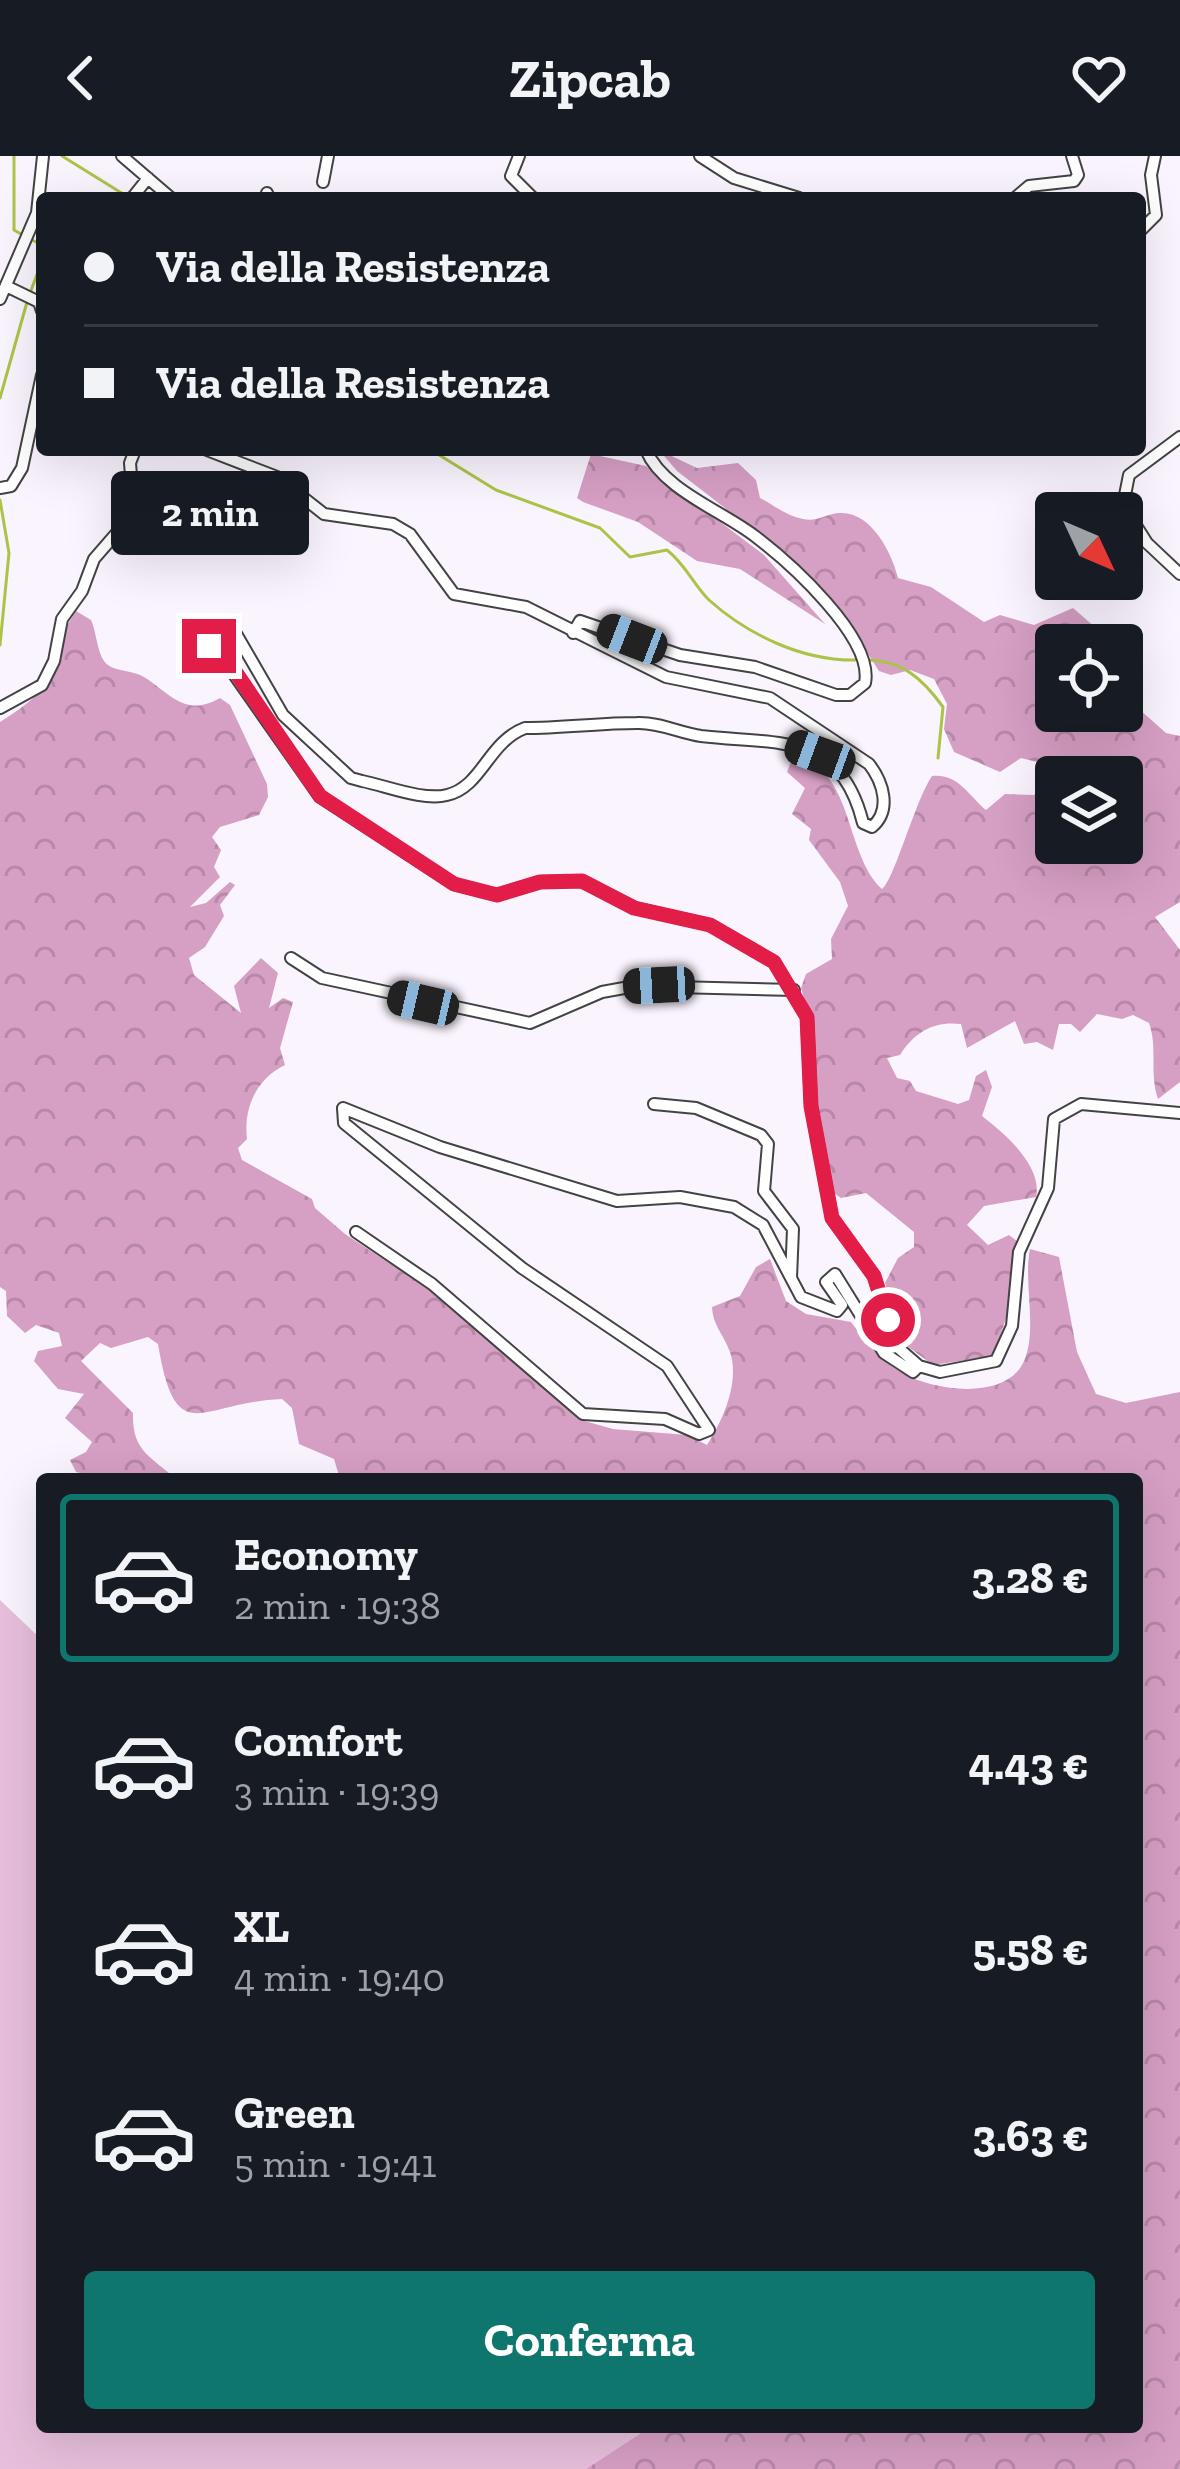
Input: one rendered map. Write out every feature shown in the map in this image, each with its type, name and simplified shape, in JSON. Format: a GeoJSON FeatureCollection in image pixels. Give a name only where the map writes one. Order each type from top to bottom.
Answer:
{"type":"FeatureCollection","features":[{"type":"Feature","properties":{"kind":"street"},"geometry":{"type":"LineString","coordinates":[[42,192],[43,156]]}},
{"type":"Feature","properties":{"kind":"street"},"geometry":{"type":"LineString","coordinates":[[122,156],[164,192]]}},
{"type":"Feature","properties":{"kind":"street"},"geometry":{"type":"LineString","coordinates":[[323,182],[328,156]]}},
{"type":"Feature","properties":{"kind":"street"},"geometry":{"type":"LineString","coordinates":[[519,156],[511,176],[527,192]]}},
{"type":"Feature","properties":{"kind":"street"},"geometry":{"type":"LineString","coordinates":[[700,156],[734,178],[780,192]]}},
{"type":"Feature","properties":{"kind":"street"},"geometry":{"type":"LineString","coordinates":[[1022,192],[1029,186],[1074,181],[1078,175],[1072,156]]}},
{"type":"Feature","properties":{"kind":"street"},"geometry":{"type":"LineString","coordinates":[[1146,225],[1156,215],[1150,175],[1155,156]]}},
{"type":"Feature","properties":{"kind":"street"},"geometry":{"type":"LineString","coordinates":[[137,192],[148,178]]}},
{"type":"Feature","properties":{"kind":"street"},"geometry":{"type":"LineString","coordinates":[[0,299],[12,289],[36,213]]}},
{"type":"Feature","properties":{"kind":"street"},"geometry":{"type":"LineString","coordinates":[[12,289],[36,301]]}},
{"type":"Feature","properties":{"kind":"street"},"geometry":{"type":"LineString","coordinates":[[0,488],[11,486],[22,468],[36,403]]}},
{"type":"Feature","properties":{"kind":"street"},"geometry":{"type":"LineString","coordinates":[[1180,437],[1129,476],[1123,505],[1130,521],[1180,574]]}},
{"type":"Feature","properties":{"kind":"street"},"geometry":{"type":"LineString","coordinates":[[0,708],[31,694],[50,673],[62,619],[82,591],[94,559],[134,513],[133,456]]}},
{"type":"Feature","properties":{"kind":"street"},"geometry":{"type":"LineString","coordinates":[[223,456],[277,477],[324,514],[393,524],[410,534],[454,594],[526,607],[666,677],[770,698],[869,764],[883,787],[881,820],[872,827],[863,823],[846,776],[820,755],[779,740],[700,736],[641,722],[525,728],[508,734],[462,789],[445,796],[362,782],[351,778],[283,715],[235,632],[212,626],[207,636],[320,796],[454,884],[497,895],[540,882],[582,881],[634,908],[690,917],[750,944],[774,962],[794,990],[811,1036],[811,1106],[832,1218],[874,1276],[895,1345],[919,1366],[940,1372],[997,1361],[1002,1355],[1012,1326],[1019,1252],[1050,1177],[1048,1130],[1054,1119],[1081,1104],[1180,1113]]}},
{"type":"Feature","properties":{"kind":"street"},"geometry":{"type":"LineString","coordinates":[[573,633],[580,621],[680,655],[755,668],[836,695],[858,692],[868,670],[864,652],[824,602],[768,548],[669,478],[651,456]]}},
{"type":"Feature","properties":{"kind":"street"},"geometry":{"type":"LineString","coordinates":[[291,958],[322,978],[530,1023],[602,992],[634,986],[794,990]]}},
{"type":"Feature","properties":{"kind":"street"},"geometry":{"type":"LineString","coordinates":[[654,1104],[696,1108],[761,1135],[768,1144],[764,1191],[793,1229],[791,1281]]}},
{"type":"Feature","properties":{"kind":"street"},"geometry":{"type":"LineString","coordinates":[[356,1232],[433,1284],[583,1414],[665,1418],[699,1434],[709,1430],[707,1420],[667,1366],[522,1268],[344,1123],[339,1111],[617,1201],[680,1197],[734,1207],[763,1225],[801,1298],[837,1311],[842,1305],[826,1282],[835,1274],[884,1353],[913,1372],[919,1366]]}},
{"type":"Feature","properties":{"kind":"shaded area"},"geometry":{"type":"Polygon","coordinates":[[[0,1600],[36,1634],[36,2433],[641,2433],[586,2469],[0,2469],[0,1600]]]}},
{"type":"Feature","properties":{"kind":"green space"},"geometry":{"type":"Polygon","coordinates":[[[590,456],[646,466],[764,555],[825,624],[740,569],[697,561],[638,522],[577,498],[590,456]]]}},
{"type":"Feature","properties":{"kind":"green space"},"geometry":{"type":"Polygon","coordinates":[[[664,456],[697,468],[738,463],[756,480],[760,498],[797,518],[851,514],[871,526],[898,578],[931,587],[984,622],[1000,615],[1035,625],[1035,732],[1143,732],[1143,713],[1166,733],[1180,736],[1180,902],[1155,917],[1180,950],[1180,1082],[1158,1099],[1149,1023],[1133,1015],[1122,1019],[1097,1014],[1080,1032],[1071,1024],[1059,1024],[1053,1050],[1037,1042],[1024,1044],[1015,1021],[967,1048],[961,1024],[943,1024],[926,1029],[900,1055],[887,1058],[897,1078],[910,1081],[916,1091],[958,1104],[969,1100],[976,1076],[986,1070],[992,1087],[982,1116],[1020,1151],[1037,1185],[1036,1197],[984,1206],[967,1225],[988,1245],[1009,1235],[1017,1241],[1009,1310],[993,1356],[933,1365],[903,1343],[885,1283],[898,1258],[914,1247],[914,1232],[866,1193],[841,1198],[831,1191],[814,1097],[815,1035],[801,988],[806,974],[832,959],[831,939],[848,906],[840,882],[809,840],[811,829],[792,814],[805,788],[787,772],[794,754],[814,763],[828,777],[861,856],[882,889],[932,776],[956,782],[986,810],[1005,794],[1035,794],[1035,864],[1143,864],[1143,756],[1035,756],[1035,762],[1021,758],[1000,772],[954,752],[944,729],[947,704],[934,679],[910,670],[891,675],[879,671],[861,643],[765,539],[664,456]]]}},
{"type":"Feature","properties":{"kind":"green space"},"geometry":{"type":"Polygon","coordinates":[[[1073,608],[1091,624],[1036,624],[1073,608]]]}},
{"type":"Feature","properties":{"kind":"green space"},"geometry":{"type":"Polygon","coordinates":[[[76,611],[91,620],[108,665],[140,675],[188,705],[220,698],[230,705],[267,784],[268,797],[259,815],[220,827],[212,837],[221,850],[214,867],[220,877],[190,907],[206,903],[230,882],[235,885],[220,905],[224,916],[205,947],[189,958],[194,975],[241,1013],[234,986],[261,958],[278,973],[269,1008],[283,998],[293,1002],[280,1048],[285,1065],[254,1095],[247,1116],[247,1139],[238,1148],[242,1160],[312,1199],[315,1208],[345,1234],[433,1292],[581,1420],[613,1429],[687,1435],[707,1445],[724,1412],[733,1376],[730,1352],[712,1307],[740,1296],[756,1267],[770,1259],[786,1301],[806,1314],[851,1322],[881,1357],[904,1374],[933,1385],[969,1389],[1002,1382],[1024,1361],[1030,1334],[1030,1249],[1059,1257],[1077,1352],[1096,1394],[1126,1403],[1180,1392],[1180,2469],[586,2469],[641,2433],[1143,2433],[1143,1473],[338,1473],[334,1459],[299,1444],[292,1408],[282,1399],[196,1413],[184,1410],[173,1399],[158,1344],[148,1337],[111,1348],[100,1343],[81,1361],[133,1413],[140,1445],[169,1473],[76,1472],[70,1460],[86,1452],[92,1442],[65,1418],[84,1394],[58,1389],[34,1361],[38,1351],[62,1346],[59,1333],[36,1325],[25,1333],[7,1316],[6,1291],[0,1287],[0,722],[47,681],[76,611]]]}},
{"type":"Feature","properties":{"kind":"waterway"},"geometry":{"type":"LineString","coordinates":[[14,156],[14,230],[21,234]]}},
{"type":"Feature","properties":{"kind":"waterway"},"geometry":{"type":"LineString","coordinates":[[62,156],[120,192]]}},
{"type":"Feature","properties":{"kind":"waterway"},"geometry":{"type":"LineString","coordinates":[[30,239],[36,242]]}},
{"type":"Feature","properties":{"kind":"waterway"},"geometry":{"type":"LineString","coordinates":[[30,293],[36,277]]}},
{"type":"Feature","properties":{"kind":"waterway"},"geometry":{"type":"LineString","coordinates":[[0,398],[27,302]]}},
{"type":"Feature","properties":{"kind":"waterway"},"geometry":{"type":"LineString","coordinates":[[441,456],[496,490],[600,528],[630,557],[667,550],[709,600],[759,635],[796,651],[855,660]]}},
{"type":"Feature","properties":{"kind":"waterway"},"geometry":{"type":"LineString","coordinates":[[0,500],[9,553],[0,645]]}},
{"type":"Feature","properties":{"kind":"waterway"},"geometry":{"type":"LineString","coordinates":[[865,660],[890,663],[910,673],[943,707],[938,758]]}},
{"type":"Feature","properties":{"kind":"route"},"geometry":{"type":"LineString","coordinates":[[209,646],[230,664],[333,809],[454,884],[497,895],[540,882],[582,881],[634,908],[710,925],[774,962],[807,1017],[811,1106],[832,1218],[866,1261],[888,1320]]}}]}
